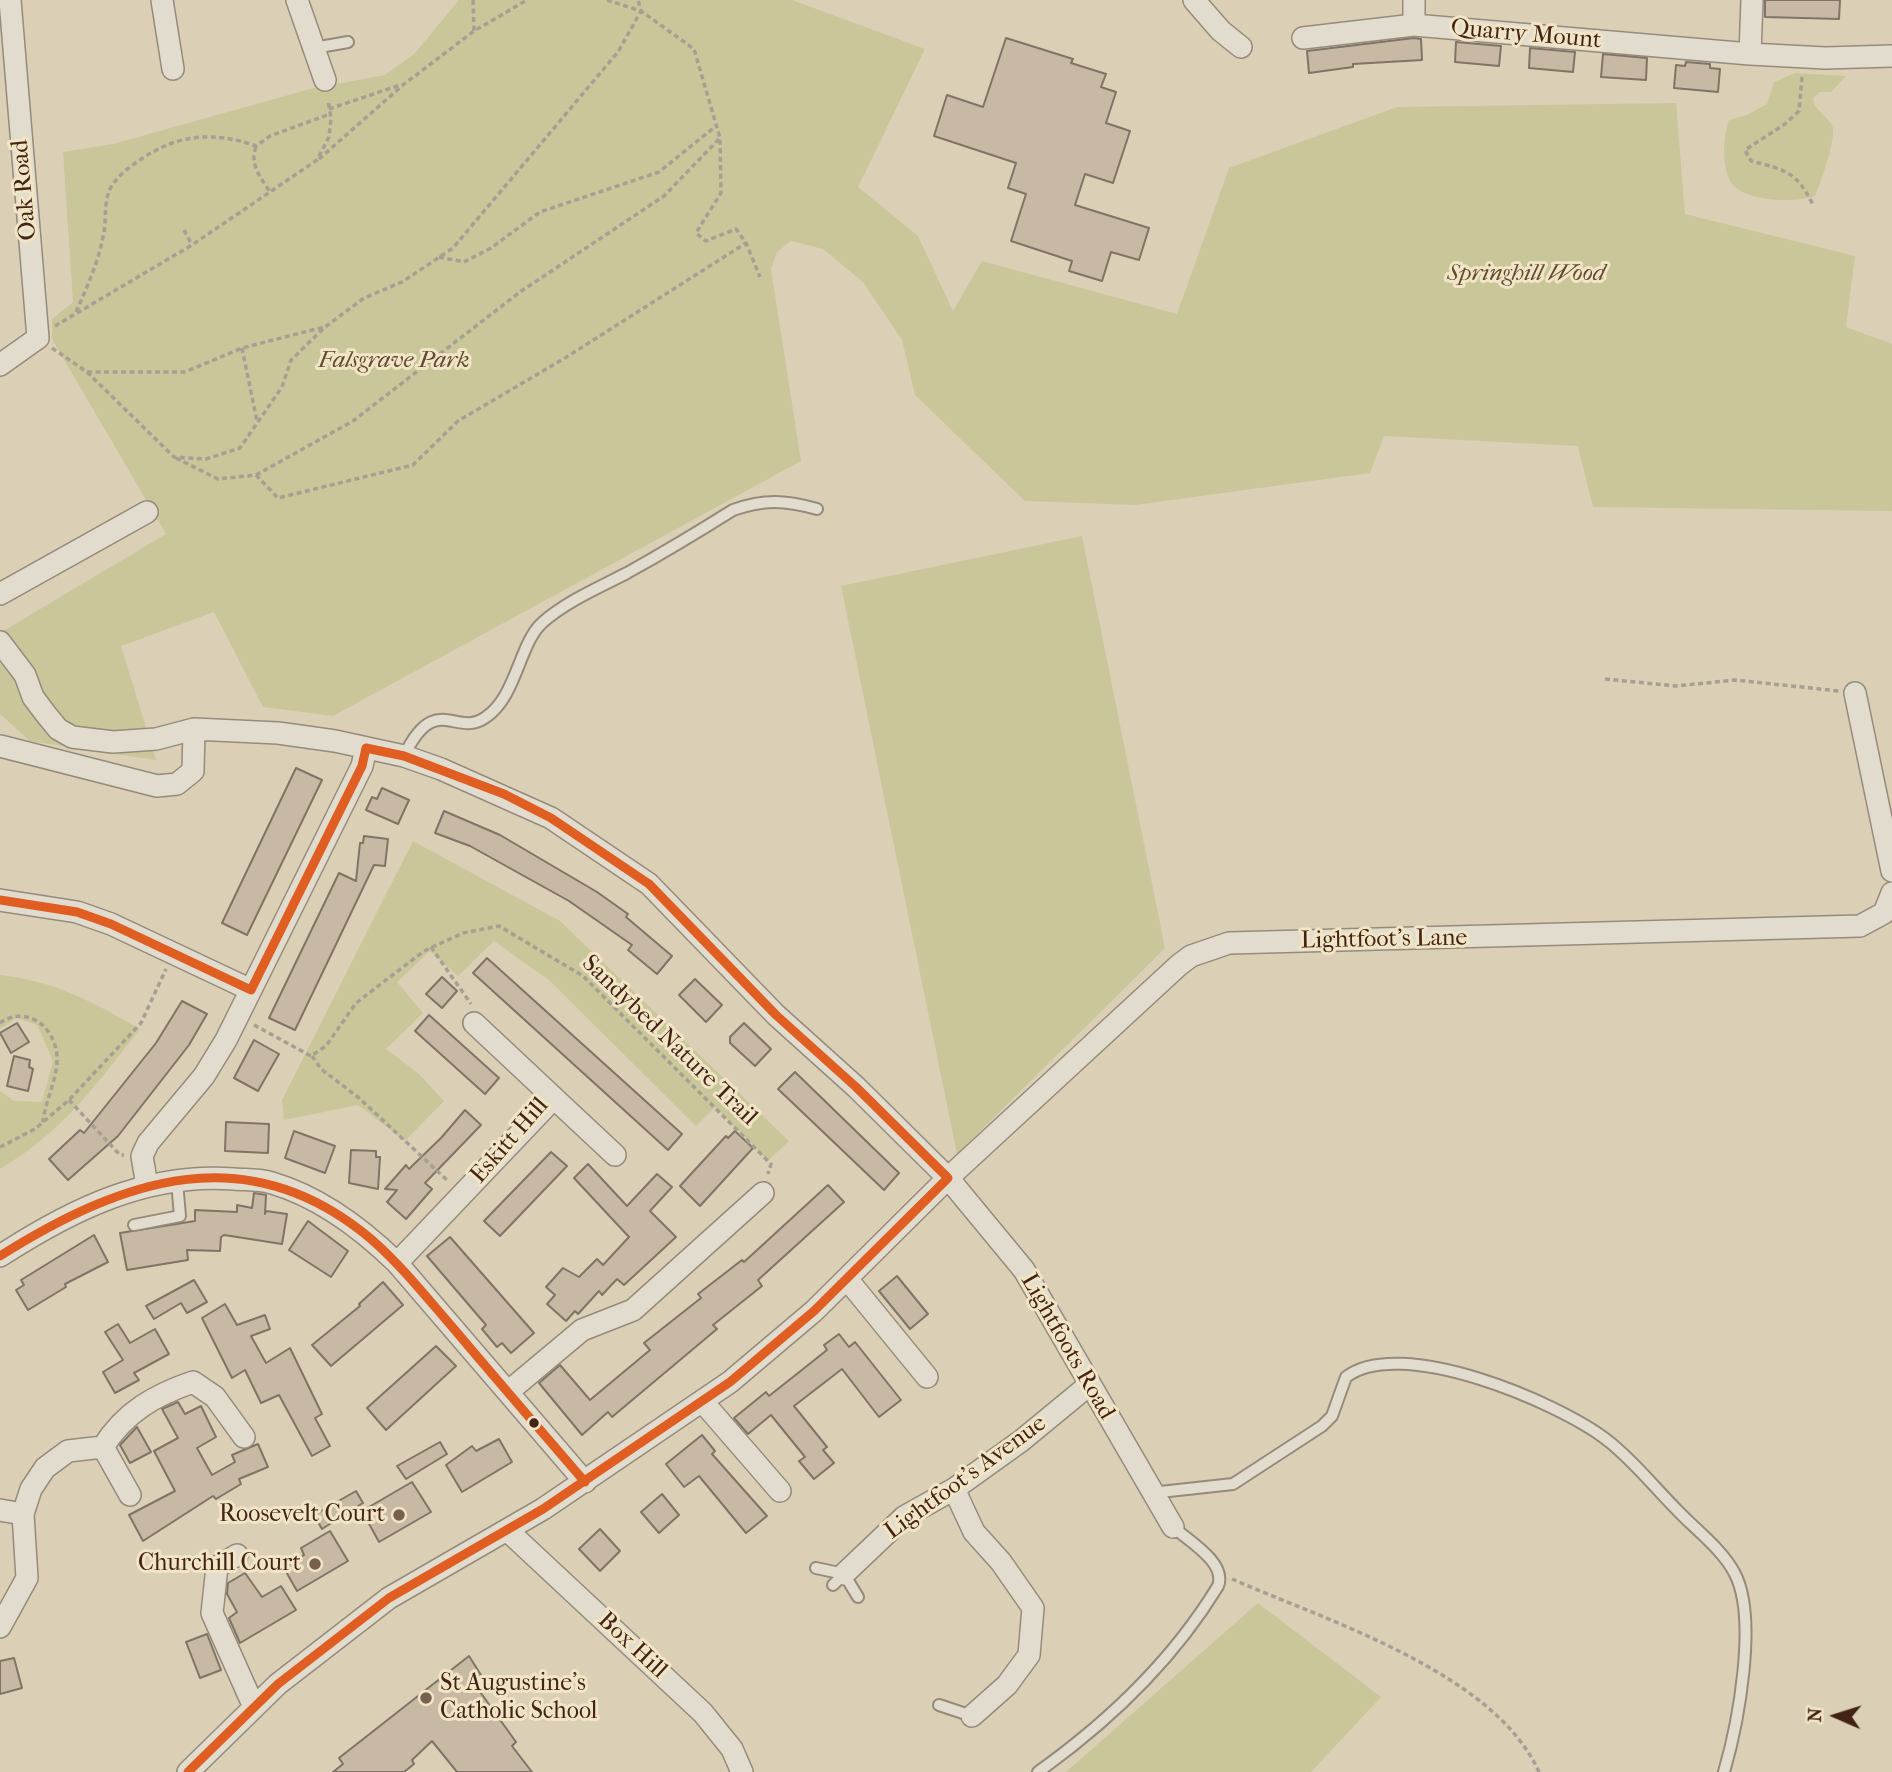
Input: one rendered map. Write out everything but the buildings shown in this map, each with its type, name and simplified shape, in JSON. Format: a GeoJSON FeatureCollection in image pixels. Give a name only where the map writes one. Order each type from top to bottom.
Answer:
{"type":"FeatureCollection","features":[{"type":"Feature","properties":{"kind":"street","name":"Oak Road"},"geometry":{"type":"LineString","coordinates":[[10,0],[38,338]]}},
{"type":"Feature","properties":{"kind":"street"},"geometry":{"type":"LineString","coordinates":[[162,0],[173,69]]}},
{"type":"Feature","properties":{"kind":"street"},"geometry":{"type":"LineString","coordinates":[[297,0],[325,80]]}},
{"type":"Feature","properties":{"kind":"street"},"geometry":{"type":"LineString","coordinates":[[1194,0],[1221,31],[1241,47]]}},
{"type":"Feature","properties":{"kind":"street"},"geometry":{"type":"LineString","coordinates":[[1414,0],[1414,25]]}},
{"type":"Feature","properties":{"kind":"street"},"geometry":{"type":"LineString","coordinates":[[1750,54],[1752,0]]}},
{"type":"Feature","properties":{"kind":"street","name":"Quarry Mount"},"geometry":{"type":"LineString","coordinates":[[1303,38],[1414,25],[1750,54],[1800,57],[1892,56]]}},
{"type":"Feature","properties":{"kind":"street"},"geometry":{"type":"LineString","coordinates":[[0,365],[38,338]]}},
{"type":"Feature","properties":{"kind":"street"},"geometry":{"type":"LineString","coordinates":[[0,594],[147,512]]}},
{"type":"Feature","properties":{"kind":"street","name":"Lightfoots Road"},"geometry":{"type":"LineString","coordinates":[[0,642],[25,675],[33,697],[45,713],[58,729],[72,737],[113,742],[156,738],[194,729],[278,733],[404,756],[504,794],[551,818],[649,884],[766,1005],[856,1087],[947,1178],[1024,1270],[1173,1527]]}},
{"type":"Feature","properties":{"kind":"street"},"geometry":{"type":"LineString","coordinates":[[1855,693],[1892,871]]}},
{"type":"Feature","properties":{"kind":"street"},"geometry":{"type":"LineString","coordinates":[[0,746],[157,786],[177,784],[193,771],[194,729]]}},
{"type":"Feature","properties":{"kind":"street"},"geometry":{"type":"LineString","coordinates":[[147,1186],[142,1156],[148,1143],[204,1076],[238,1015],[362,766],[366,748]]}},
{"type":"Feature","properties":{"kind":"street","name":"Lightfoot's Lane"},"geometry":{"type":"LineString","coordinates":[[188,1772],[278,1684],[389,1598],[508,1531],[585,1482],[730,1382],[814,1311],[947,1178],[1178,965],[1207,949],[1229,943],[1860,926],[1884,913],[1892,893]]}},
{"type":"Feature","properties":{"kind":"street"},"geometry":{"type":"LineString","coordinates":[[0,901],[77,912],[111,924],[251,990]]}},
{"type":"Feature","properties":{"kind":"street","name":"Eskitt Hill"},"geometry":{"type":"LineString","coordinates":[[397,1263],[554,1098],[474,1023]]}},
{"type":"Feature","properties":{"kind":"street"},"geometry":{"type":"LineString","coordinates":[[554,1098],[615,1155]]}},
{"type":"Feature","properties":{"kind":"street"},"geometry":{"type":"LineString","coordinates":[[0,1256],[69,1214],[147,1186],[209,1177],[270,1182],[311,1199],[362,1230],[397,1263],[585,1482]]}},
{"type":"Feature","properties":{"kind":"street"},"geometry":{"type":"LineString","coordinates":[[509,1391],[582,1331],[633,1310],[701,1237],[763,1193]]}},
{"type":"Feature","properties":{"kind":"street"},"geometry":{"type":"LineString","coordinates":[[847,1279],[927,1377]]}},
{"type":"Feature","properties":{"kind":"street"},"geometry":{"type":"LineString","coordinates":[[0,1627],[27,1578],[23,1514],[31,1489],[45,1468],[68,1451],[103,1447],[128,1415],[162,1393],[193,1382],[215,1397],[244,1437]]}},
{"type":"Feature","properties":{"kind":"street","name":"Lightfoot's Avenue"},"geometry":{"type":"LineString","coordinates":[[838,1579],[904,1517],[954,1489],[1021,1441],[1089,1385]]}},
{"type":"Feature","properties":{"kind":"street"},"geometry":{"type":"LineString","coordinates":[[702,1401],[780,1491]]}},
{"type":"Feature","properties":{"kind":"street"},"geometry":{"type":"LineString","coordinates":[[103,1447],[130,1495]]}},
{"type":"Feature","properties":{"kind":"street"},"geometry":{"type":"LineString","coordinates":[[954,1489],[974,1532],[1001,1562],[1033,1608],[1029,1656],[1006,1685],[972,1716]]}},
{"type":"Feature","properties":{"kind":"street"},"geometry":{"type":"LineString","coordinates":[[0,1510],[23,1514]]}},
{"type":"Feature","properties":{"kind":"street","name":"Box Hill"},"geometry":{"type":"LineString","coordinates":[[508,1531],[703,1713],[732,1749],[742,1772]]}},
{"type":"Feature","properties":{"kind":"street"},"geometry":{"type":"LineString","coordinates":[[237,1555],[217,1567],[212,1613],[254,1707]]}},
{"type":"Feature","properties":{"kind":"lane"},"geometry":{"type":"LineString","coordinates":[[314,48],[348,42]]}},
{"type":"Feature","properties":{"kind":"lane"},"geometry":{"type":"LineString","coordinates":[[404,756],[417,733],[430,722],[475,722],[498,708],[540,626],[594,591],[733,510],[772,500],[817,509]]}},
{"type":"Feature","properties":{"kind":"lane"},"geometry":{"type":"LineString","coordinates":[[134,1225],[180,1216],[177,1182]]}},
{"type":"Feature","properties":{"kind":"lane"},"geometry":{"type":"LineString","coordinates":[[1151,1493],[1233,1484],[1322,1426],[1332,1416],[1346,1377],[1371,1364],[1404,1364],[1461,1371],[1553,1409],[1606,1439],[1717,1550],[1735,1574],[1745,1634],[1744,1674],[1724,1772]]}},
{"type":"Feature","properties":{"kind":"lane"},"geometry":{"type":"LineString","coordinates":[[1038,1772],[1132,1694],[1170,1653],[1210,1599],[1220,1574],[1219,1568],[1173,1527]]}},
{"type":"Feature","properties":{"kind":"lane"},"geometry":{"type":"LineString","coordinates":[[816,1568],[838,1579],[858,1597]]}},
{"type":"Feature","properties":{"kind":"lane"},"geometry":{"type":"LineString","coordinates":[[939,1705],[972,1716]]}},
{"type":"Feature","properties":{"kind":"path"},"geometry":{"type":"LineString","coordinates":[[473,0],[474,31]]}},
{"type":"Feature","properties":{"kind":"path"},"geometry":{"type":"LineString","coordinates":[[527,0],[474,31],[402,85],[317,160],[192,245],[38,338],[87,372],[174,457],[218,480],[256,475],[353,421],[520,292],[664,196],[720,138]]}},
{"type":"Feature","properties":{"kind":"path"},"geometry":{"type":"LineString","coordinates":[[607,0],[641,11],[694,49],[720,138],[721,193],[696,233],[706,240],[736,229],[746,243],[760,277]]}},
{"type":"Feature","properties":{"kind":"path"},"geometry":{"type":"LineString","coordinates":[[174,457],[206,459],[240,448],[282,387],[291,360],[325,327],[364,298],[402,282],[453,248],[618,52],[641,11],[638,0]]}},
{"type":"Feature","properties":{"kind":"path"},"geometry":{"type":"LineString","coordinates":[[1800,57],[1803,85],[1799,111],[1785,124],[1745,150],[1751,161],[1777,166],[1801,180],[1813,205]]}},
{"type":"Feature","properties":{"kind":"path"},"geometry":{"type":"LineString","coordinates":[[317,160],[328,137],[330,111],[325,80]]}},
{"type":"Feature","properties":{"kind":"path"},"geometry":{"type":"LineString","coordinates":[[270,192],[254,163],[252,156],[256,146],[270,135],[402,85]]}},
{"type":"Feature","properties":{"kind":"path"},"geometry":{"type":"LineString","coordinates":[[439,257],[464,262],[491,248],[540,212],[659,172],[716,126]]}},
{"type":"Feature","properties":{"kind":"path"},"geometry":{"type":"LineString","coordinates":[[75,314],[100,254],[105,229],[105,209],[111,188],[126,170],[175,140],[196,135],[240,140],[256,146]]}},
{"type":"Feature","properties":{"kind":"path"},"geometry":{"type":"LineString","coordinates":[[184,230],[192,245]]}},
{"type":"Feature","properties":{"kind":"path"},"geometry":{"type":"LineString","coordinates":[[256,475],[278,498],[413,464],[458,421],[565,358],[746,243]]}},
{"type":"Feature","properties":{"kind":"path"},"geometry":{"type":"LineString","coordinates":[[87,372],[185,372],[242,348],[325,327]]}},
{"type":"Feature","properties":{"kind":"path"},"geometry":{"type":"LineString","coordinates":[[242,348],[258,422]]}},
{"type":"Feature","properties":{"kind":"path"},"geometry":{"type":"LineString","coordinates":[[1605,679],[1676,686],[1735,681],[1855,693]]}},
{"type":"Feature","properties":{"kind":"path","name":"Sandybed Nature Trail"},"geometry":{"type":"LineString","coordinates":[[312,1056],[326,1046],[356,1003],[431,947],[463,933],[499,926],[583,976],[771,1164],[763,1193]]}},
{"type":"Feature","properties":{"kind":"path"},"geometry":{"type":"LineString","coordinates":[[431,947],[472,1007],[474,1023]]}},
{"type":"Feature","properties":{"kind":"path"},"geometry":{"type":"LineString","coordinates":[[0,1147],[43,1122],[69,1100],[141,1023],[172,954]]}},
{"type":"Feature","properties":{"kind":"path"},"geometry":{"type":"LineString","coordinates":[[0,1023],[22,1014],[34,1017],[42,1022],[55,1048],[57,1062],[43,1122]]}},
{"type":"Feature","properties":{"kind":"path"},"geometry":{"type":"LineString","coordinates":[[238,1015],[312,1056],[321,1069],[359,1098],[462,1194]]}},
{"type":"Feature","properties":{"kind":"path"},"geometry":{"type":"LineString","coordinates":[[69,1100],[120,1155],[142,1156]]}},
{"type":"Feature","properties":{"kind":"path"},"geometry":{"type":"LineString","coordinates":[[1220,1574],[1446,1674],[1482,1702],[1520,1740],[1539,1772]]}},
{"type":"Feature","properties":{"kind":"green space","name":"Springhill Wood"},"geometry":{"type":"Polygon","coordinates":[[[459,0],[792,0],[925,49],[858,187],[918,236],[953,311],[982,261],[1177,314],[1229,168],[1397,107],[1676,103],[1685,214],[1855,256],[1846,327],[1892,344],[1892,511],[1593,507],[1578,446],[1384,436],[1370,473],[1135,505],[1025,501],[915,395],[902,340],[863,282],[823,249],[791,241],[777,252],[771,269],[801,461],[333,716],[263,707],[214,612],[121,646],[156,760],[30,741],[0,714],[0,633],[166,534],[52,339],[52,319],[73,302],[63,152],[113,144],[310,89],[385,75],[414,54],[459,0]]]}},
{"type":"Feature","properties":{"kind":"green space"},"geometry":{"type":"Polygon","coordinates":[[[1795,73],[1846,76],[1831,92],[1820,92],[1813,98],[1814,104],[1830,122],[1833,130],[1828,160],[1815,196],[1782,200],[1744,193],[1729,179],[1725,165],[1725,134],[1729,120],[1747,115],[1767,104],[1774,82],[1795,73]]]}},
{"type":"Feature","properties":{"kind":"green space"},"geometry":{"type":"Polygon","coordinates":[[[1082,536],[1165,948],[957,1154],[841,586],[1082,536]]]}},
{"type":"Feature","properties":{"kind":"green space"},"geometry":{"type":"Polygon","coordinates":[[[413,841],[560,921],[789,1141],[768,1161],[715,1107],[696,1126],[550,981],[494,941],[458,976],[430,951],[397,982],[423,1013],[386,1049],[418,1073],[444,1101],[405,1141],[358,1105],[284,1120],[282,1100],[413,841]]]}},
{"type":"Feature","properties":{"kind":"green space"},"geometry":{"type":"Polygon","coordinates":[[[0,975],[38,982],[73,994],[140,1029],[61,1123],[0,1169],[0,1091],[14,1101],[42,1102],[53,1061],[37,1025],[17,1018],[0,1029],[0,975]]]}},
{"type":"Feature","properties":{"kind":"green space"},"geometry":{"type":"Polygon","coordinates":[[[1258,1603],[1381,1697],[1311,1772],[1066,1772],[1258,1603]]]}},
{"type":"Feature","properties":{"kind":"transit line"},"geometry":{"type":"LineString","coordinates":[[0,900],[77,912],[111,924],[251,990],[362,766],[366,748],[404,756],[504,794],[551,818],[649,884],[776,1015],[856,1087],[948,1178],[814,1311],[730,1382],[543,1509],[389,1598],[278,1684],[188,1772]]}},
{"type":"Feature","properties":{"kind":"transit line"},"geometry":{"type":"LineString","coordinates":[[0,1256],[92,1206],[139,1189],[185,1180],[232,1178],[278,1187],[325,1207],[382,1249],[404,1271],[585,1482]]}},
{"type":"Feature","properties":{"kind":"place","name":"Roosevelt Court"},"geometry":{"type":"Point","coordinates":[399,1515]}},
{"type":"Feature","properties":{"kind":"place","name":"Churchill Court"},"geometry":{"type":"Point","coordinates":[315,1564]}},
{"type":"Feature","properties":{"kind":"place","name":"St Augustine's Catholic School"},"geometry":{"type":"Point","coordinates":[426,1698]}},
{"type":"Feature","properties":{"kind":"park label","name":"Falsgrave Park"},"geometry":{"type":"Point","coordinates":[394,361]}}]}
